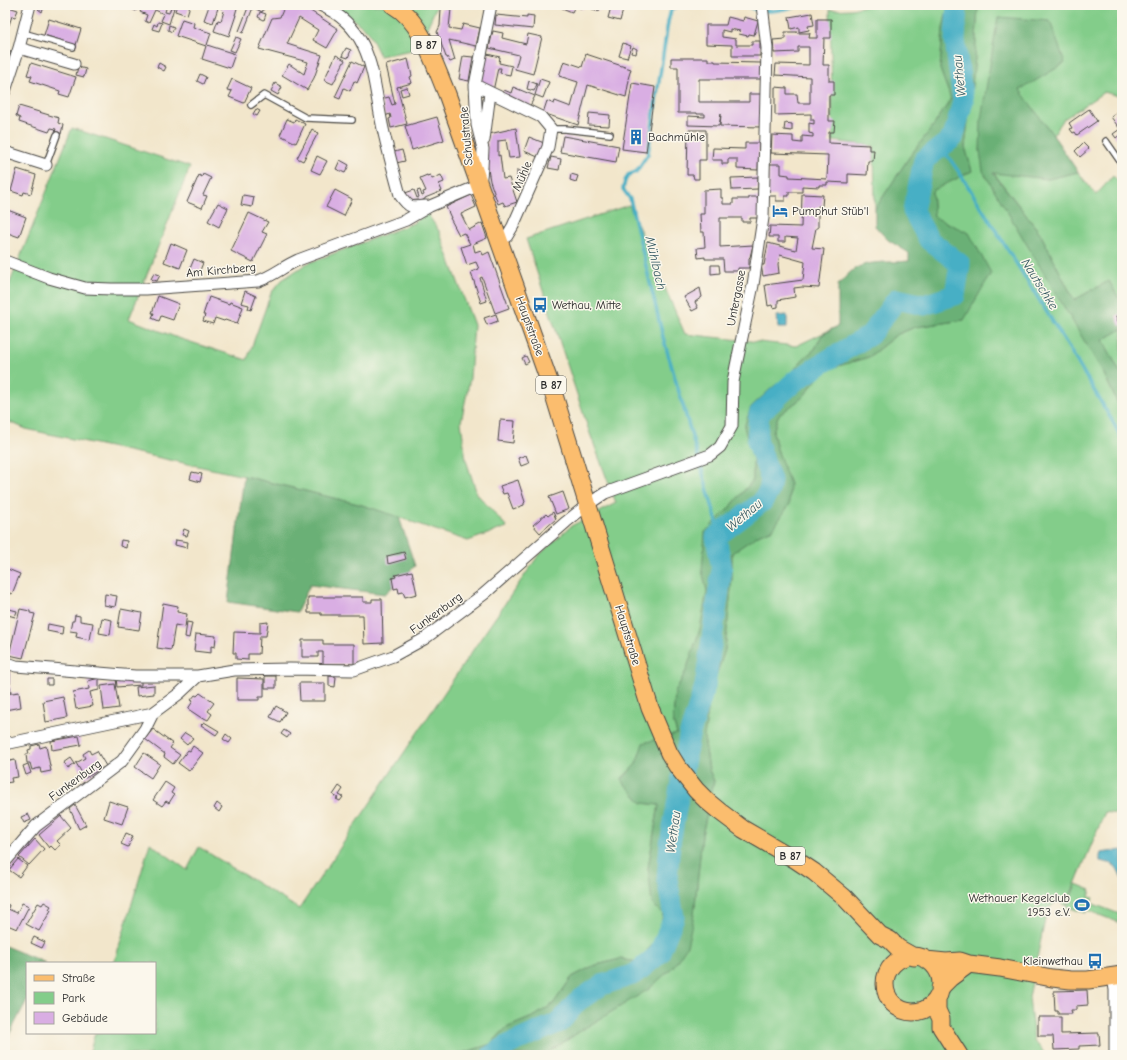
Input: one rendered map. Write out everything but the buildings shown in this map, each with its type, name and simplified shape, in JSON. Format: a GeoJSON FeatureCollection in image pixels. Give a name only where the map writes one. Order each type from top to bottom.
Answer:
{"type":"FeatureCollection","features":[{"type":"Feature","properties":{"kind":"main road","name":"Hauptstraße"},"geometry":{"type":"LineString","coordinates":[[393,5],[399,8],[408,17],[416,27],[427,47],[480,185],[556,401],[650,708],[669,753],[677,766],[696,790],[719,811],[796,860],[827,882],[845,898],[880,935]]}},
{"type":"Feature","properties":{"kind":"main road","name":"B 87"},"geometry":{"type":"LineString","coordinates":[[880,935],[890,940],[898,948],[920,958],[946,962],[960,961],[969,964],[1071,980],[1117,976]]}},
{"type":"Feature","properties":{"kind":"main road","name":"B 87"},"geometry":{"type":"LineString","coordinates":[[880,935],[881,946],[888,960],[888,972]]}},
{"type":"Feature","properties":{"kind":"main road"},"geometry":{"type":"LineString","coordinates":[[941,1027],[921,1015],[898,1008],[889,998],[885,985],[888,972],[899,960],[906,958],[920,958],[933,965],[938,972],[940,980],[939,993],[941,1027],[959,1055]]}},
{"type":"Feature","properties":{"kind":"main road"},"geometry":{"type":"LineString","coordinates":[[911,1012],[923,1010],[929,1007],[950,978],[969,964]]}},
{"type":"Feature","properties":{"kind":"street"},"geometry":{"type":"LineString","coordinates":[[5,91],[19,48],[30,5]]}},
{"type":"Feature","properties":{"kind":"street","name":"Am Kirchberg"},"geometry":{"type":"LineString","coordinates":[[320,5],[333,11],[346,22],[357,33],[365,48],[373,71],[383,129],[400,195],[406,204],[414,208],[430,206]]}},
{"type":"Feature","properties":{"kind":"street","name":"Schulstraße"},"geometry":{"type":"LineString","coordinates":[[480,185],[483,149],[477,125],[475,85],[491,5]]}},
{"type":"Feature","properties":{"kind":"street","name":"Untergasse"},"geometry":{"type":"LineString","coordinates":[[587,505],[607,492],[710,455],[720,448],[732,426],[733,382],[753,284],[763,218],[767,48],[762,10]]}},
{"type":"Feature","properties":{"kind":"street"},"geometry":{"type":"LineString","coordinates":[[19,48],[74,64]]}},
{"type":"Feature","properties":{"kind":"street"},"geometry":{"type":"LineString","coordinates":[[475,85],[541,117],[551,129]]}},
{"type":"Feature","properties":{"kind":"street"},"geometry":{"type":"LineString","coordinates":[[483,149],[490,93]]}},
{"type":"Feature","properties":{"kind":"street","name":"Mühle"},"geometry":{"type":"LineString","coordinates":[[500,241],[514,226],[550,143],[551,129]]}},
{"type":"Feature","properties":{"kind":"street"},"geometry":{"type":"LineString","coordinates":[[5,152],[46,165]]}},
{"type":"Feature","properties":{"kind":"street","name":"Am Kirchberg"},"geometry":{"type":"LineString","coordinates":[[5,261],[85,288],[146,289],[258,281],[269,278],[286,265],[406,220],[430,206],[480,185]]}},
{"type":"Feature","properties":{"kind":"street","name":"Funkenburg"},"geometry":{"type":"LineString","coordinates":[[5,662],[16,666],[114,674],[198,676],[234,670],[354,670],[393,656],[424,640],[484,594],[536,547],[587,505]]}},
{"type":"Feature","properties":{"kind":"street","name":"Funkenburg"},"geometry":{"type":"LineString","coordinates":[[5,744],[153,713],[180,693],[198,676]]}},
{"type":"Feature","properties":{"kind":"street","name":"Funkenburg"},"geometry":{"type":"LineString","coordinates":[[5,862],[36,826],[122,761],[145,729],[153,713]]}},
{"type":"Feature","properties":{"kind":"street"},"geometry":{"type":"LineString","coordinates":[[1115,1055],[1115,990],[1117,976]]}},
{"type":"Feature","properties":{"kind":"lane"},"geometry":{"type":"LineString","coordinates":[[23,33],[74,47]]}},
{"type":"Feature","properties":{"kind":"lane"},"geometry":{"type":"LineString","coordinates":[[251,105],[264,95],[306,118],[352,120]]}},
{"type":"Feature","properties":{"kind":"lane"},"geometry":{"type":"LineString","coordinates":[[551,129],[610,134]]}},
{"type":"Feature","properties":{"kind":"lane"},"geometry":{"type":"LineString","coordinates":[[46,165],[57,136]]}},
{"type":"Feature","properties":{"kind":"lane"},"geometry":{"type":"LineString","coordinates":[[1106,141],[1122,164]]}},
{"type":"Feature","properties":{"kind":"green space"},"geometry":{"type":"Polygon","coordinates":[[[330,5],[437,5],[418,49],[380,56],[368,31],[342,11],[330,5]]]}},
{"type":"Feature","properties":{"kind":"green space"},"geometry":{"type":"Polygon","coordinates":[[[871,5],[948,5],[943,29],[940,69],[951,99],[934,125],[910,156],[875,209],[874,146],[833,141],[830,10],[851,9],[871,5]]]}},
{"type":"Feature","properties":{"kind":"green space"},"geometry":{"type":"Polygon","coordinates":[[[948,5],[978,5],[975,58],[965,147],[972,171],[932,191],[934,217],[969,233],[991,273],[964,320],[915,327],[896,335],[869,357],[824,370],[803,397],[778,416],[773,432],[777,449],[790,484],[789,505],[773,529],[760,534],[732,553],[732,578],[725,650],[711,690],[704,737],[709,770],[714,781],[702,835],[694,915],[687,946],[673,967],[649,989],[544,1055],[457,1055],[491,1044],[506,1028],[535,1016],[553,1004],[572,977],[593,966],[620,959],[638,962],[659,936],[663,914],[652,904],[648,868],[659,805],[642,803],[621,780],[636,764],[643,743],[677,734],[673,721],[675,692],[686,671],[700,629],[707,591],[702,570],[705,532],[732,505],[753,480],[753,459],[744,427],[751,407],[773,387],[791,374],[803,359],[815,349],[822,335],[838,326],[838,285],[849,274],[862,265],[882,262],[909,261],[909,253],[888,240],[875,226],[875,209],[910,156],[934,125],[951,99],[940,69],[943,29],[948,5]]]}},
{"type":"Feature","properties":{"kind":"green space"},"geometry":{"type":"Polygon","coordinates":[[[978,5],[1122,5],[1122,97],[1104,92],[1064,119],[1053,135],[1019,90],[1065,63],[1017,19],[998,17],[980,151],[1104,374],[1122,413],[1122,815],[1105,812],[1066,906],[1057,901],[1047,910],[1029,997],[1034,1040],[1046,1055],[544,1055],[585,1028],[694,915],[702,835],[714,781],[709,770],[704,737],[711,690],[725,650],[732,578],[732,552],[760,534],[773,529],[777,449],[773,432],[778,416],[803,397],[824,370],[869,357],[896,335],[915,327],[964,320],[969,233],[934,218],[932,190],[972,171],[965,147],[975,58],[978,5]]]}},
{"type":"Feature","properties":{"kind":"green space"},"geometry":{"type":"Polygon","coordinates":[[[998,17],[1050,21],[1065,63],[1020,90],[1078,172],[1048,179],[993,173],[1040,233],[1074,300],[1109,281],[1122,304],[1122,329],[1103,340],[1122,376],[1122,413],[1104,374],[983,171],[980,151],[981,119],[998,17]]]}},
{"type":"Feature","properties":{"kind":"green space"},"geometry":{"type":"Polygon","coordinates":[[[72,128],[190,167],[129,319],[178,338],[247,360],[271,293],[282,280],[306,264],[414,223],[427,213],[439,231],[474,325],[470,378],[461,422],[466,460],[477,494],[507,527],[468,541],[362,505],[244,476],[26,429],[5,420],[5,295],[72,128]]]}},
{"type":"Feature","properties":{"kind":"green space"},"geometry":{"type":"Polygon","coordinates":[[[993,172],[1048,179],[1078,172],[1096,195],[1113,176],[1122,184],[1122,304],[1109,281],[1074,300],[1040,233],[993,172]]]}},
{"type":"Feature","properties":{"kind":"green space"},"geometry":{"type":"Polygon","coordinates":[[[629,205],[685,334],[796,346],[838,326],[822,335],[815,349],[803,359],[791,374],[773,387],[751,407],[745,427],[753,459],[753,480],[732,505],[702,570],[707,591],[700,629],[686,671],[675,692],[673,721],[677,734],[644,743],[636,764],[621,779],[642,803],[659,805],[648,868],[663,914],[659,936],[638,962],[620,959],[593,966],[572,977],[553,1004],[535,1016],[506,1028],[491,1044],[457,1055],[89,1055],[95,1034],[156,1034],[156,962],[114,962],[150,843],[187,870],[199,847],[299,909],[479,641],[538,556],[571,526],[616,503],[589,431],[526,239],[629,205]]]}},
{"type":"Feature","properties":{"kind":"green space"},"geometry":{"type":"Polygon","coordinates":[[[1122,329],[1122,376],[1103,340],[1122,329]]]}},
{"type":"Feature","properties":{"kind":"green space"},"geometry":{"type":"Polygon","coordinates":[[[244,476],[362,505],[399,517],[415,566],[385,594],[310,585],[297,612],[228,602],[244,476]]]}},
{"type":"Feature","properties":{"kind":"green space","name":"Wethauer Kegelclub 1953 e.V."},"geometry":{"type":"Polygon","coordinates":[[[1076,884],[1091,890],[1089,897],[1093,898],[1091,903],[1122,915],[1122,924],[1087,910],[1086,913],[1067,907],[1076,884]]]}},
{"type":"Feature","properties":{"kind":"green space"},"geometry":{"type":"Polygon","coordinates":[[[5,946],[44,962],[26,962],[26,1002],[5,1043],[5,946]]]}},
{"type":"Feature","properties":{"kind":"water"},"geometry":{"type":"Polygon","coordinates":[[[787,315],[787,328],[778,328],[777,316],[787,315]]]}},
{"type":"Feature","properties":{"kind":"water"},"geometry":{"type":"Polygon","coordinates":[[[1122,850],[1122,879],[1116,867],[1100,861],[1100,856],[1101,853],[1122,850]]]}},
{"type":"Feature","properties":{"kind":"waterway","name":"Mühlbach"},"geometry":{"type":"LineString","coordinates":[[680,5],[671,10],[668,22],[648,154],[636,172],[628,175],[623,189],[630,199],[663,337],[717,522],[716,537]]}},
{"type":"Feature","properties":{"kind":"waterway","name":"Mühlbach"},"geometry":{"type":"LineString","coordinates":[[746,5],[766,11],[781,10],[802,5]]}},
{"type":"Feature","properties":{"kind":"waterway","name":"Wethau"},"geometry":{"type":"LineString","coordinates":[[492,1055],[510,1044],[560,1022],[578,1001],[602,985],[635,974],[659,954],[674,917],[667,879],[670,844],[689,736],[705,686],[722,569],[716,537],[762,502],[769,491],[771,480],[757,440],[759,414],[794,382],[870,335],[897,299],[924,305],[955,295],[960,264],[929,240],[913,211],[924,160],[953,138],[963,101],[955,40],[957,5]]}},
{"type":"Feature","properties":{"kind":"waterway","name":"Nautschke"},"geometry":{"type":"LineString","coordinates":[[953,138],[947,155],[1063,338],[1113,422],[1122,440]]}},
{"type":"Feature","properties":{"kind":"place","name":"Bachmühle"},"geometry":{"type":"Point","coordinates":[636,137]}},
{"type":"Feature","properties":{"kind":"place","name":"Pumphut Stüb'l"},"geometry":{"type":"Point","coordinates":[780,211]}},
{"type":"Feature","properties":{"kind":"place","name":"Wethau, Mitte"},"geometry":{"type":"Point","coordinates":[540,305]}},
{"type":"Feature","properties":{"kind":"place","name":"Wethauer Kegelclub 1953 e.V."},"geometry":{"type":"Point","coordinates":[1082,905]}},
{"type":"Feature","properties":{"kind":"place","name":"Kleinwethau"},"geometry":{"type":"Point","coordinates":[1095,961]}}]}
